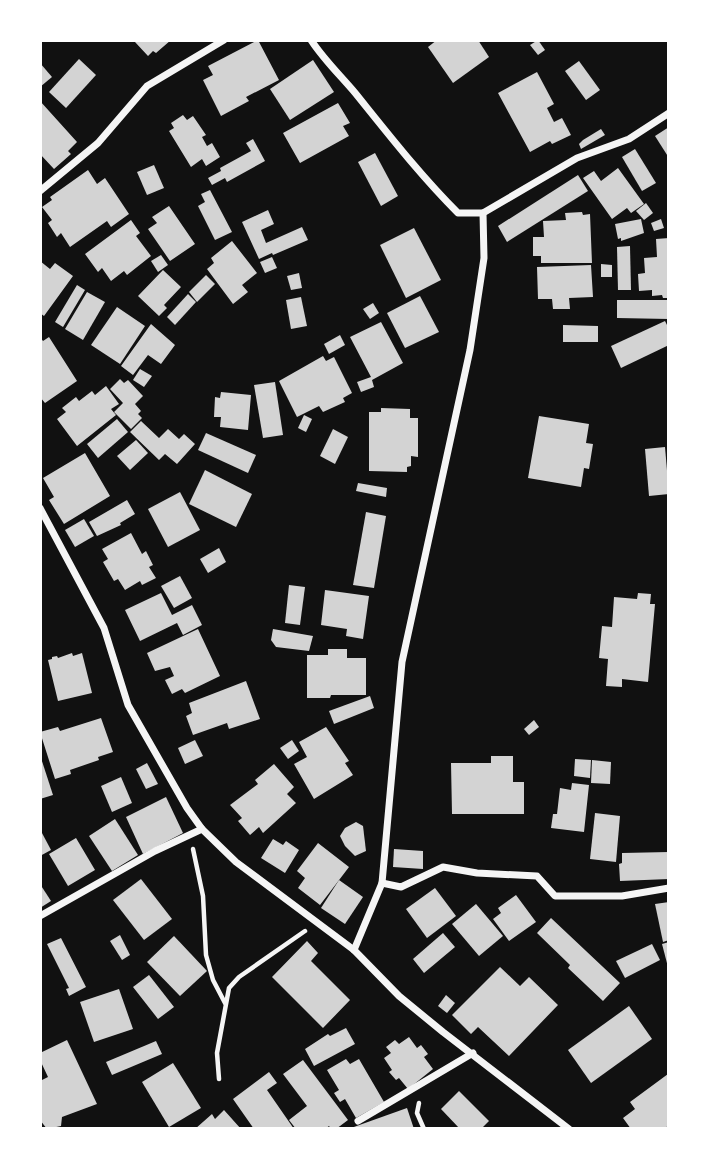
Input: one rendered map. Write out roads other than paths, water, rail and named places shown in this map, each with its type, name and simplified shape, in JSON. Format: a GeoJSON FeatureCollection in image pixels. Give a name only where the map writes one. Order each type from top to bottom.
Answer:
{"type":"FeatureCollection","features":[{"type":"Feature","properties":{"kind":"street"},"geometry":{"type":"LineString","coordinates":[[40,191],[98,143],[147,86],[225,40]]}},
{"type":"Feature","properties":{"kind":"street"},"geometry":{"type":"LineString","coordinates":[[311,40],[321,56],[344,79],[433,188],[458,213],[483,213],[577,158],[629,139],[669,113]]}},
{"type":"Feature","properties":{"kind":"street"},"geometry":{"type":"LineString","coordinates":[[354,950],[382,883],[402,662],[470,350],[484,258],[483,213]]}},
{"type":"Feature","properties":{"kind":"street"},"geometry":{"type":"LineString","coordinates":[[40,508],[104,628],[128,705],[187,808],[202,829],[236,862],[354,950],[399,996],[569,1129]]}},
{"type":"Feature","properties":{"kind":"street"},"geometry":{"type":"LineString","coordinates":[[40,916],[155,851],[202,829]]}},
{"type":"Feature","properties":{"kind":"street"},"geometry":{"type":"LineString","coordinates":[[382,883],[401,887],[443,867],[477,873],[537,876],[555,897],[622,895],[669,888]]}},
{"type":"Feature","properties":{"kind":"street"},"geometry":{"type":"LineString","coordinates":[[358,1121],[473,1053]]}}]}
